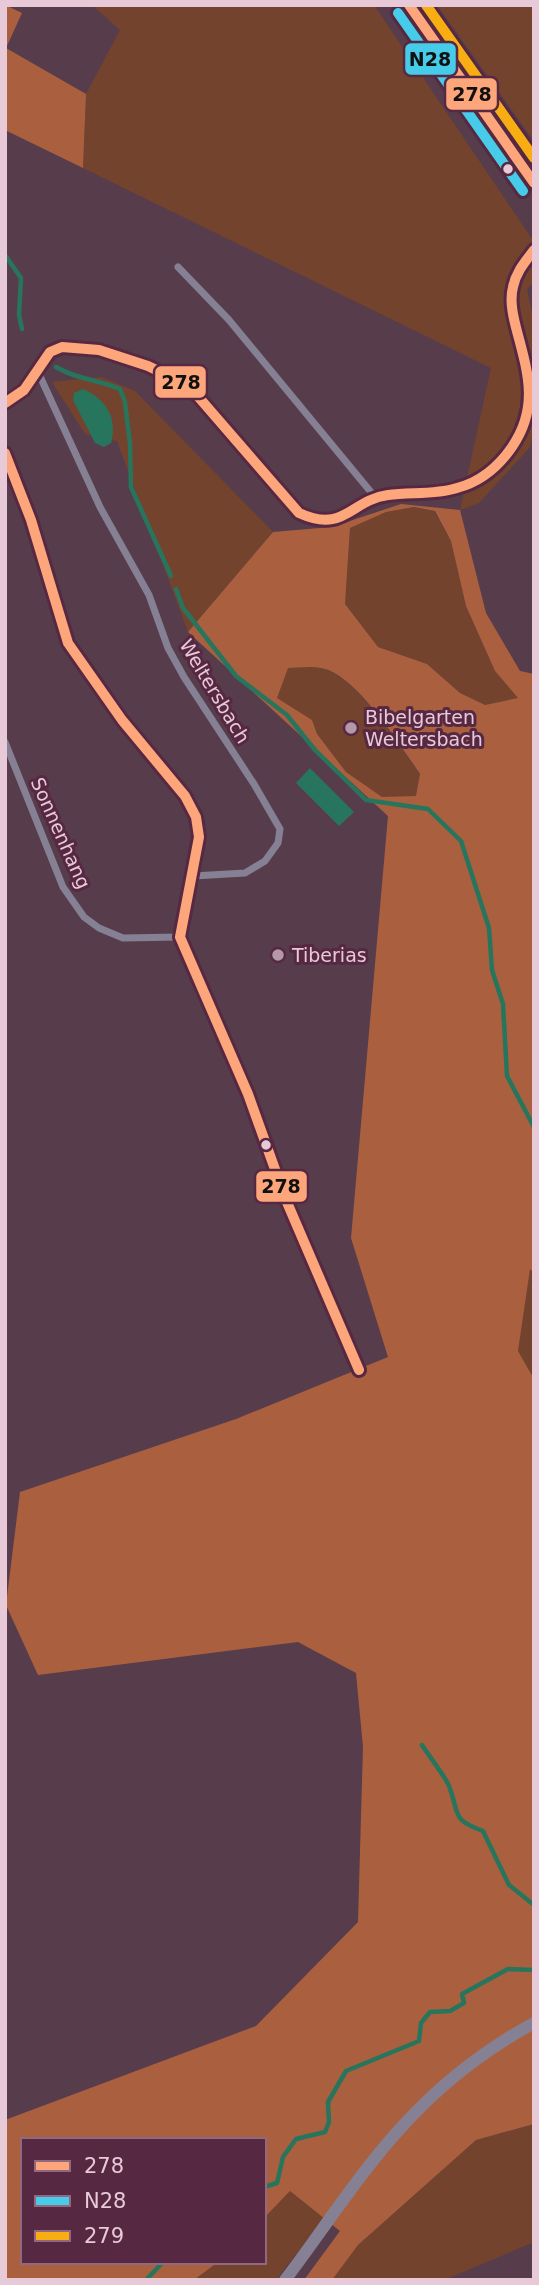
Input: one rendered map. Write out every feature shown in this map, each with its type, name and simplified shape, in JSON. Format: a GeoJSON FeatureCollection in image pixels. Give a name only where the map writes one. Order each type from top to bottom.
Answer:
{"type":"FeatureCollection","features":[{"type":"Feature","properties":{"kind":"main road"},"geometry":{"type":"LineString","coordinates":[[409,5],[534,183]]}},
{"type":"Feature","properties":{"kind":"street"},"geometry":{"type":"LineString","coordinates":[[5,403],[24,390],[50,352],[62,347],[81,346],[149,366],[189,386],[299,513],[313,520],[326,521],[348,514],[375,497],[444,492],[468,485],[489,474],[523,428],[529,408],[531,385],[528,359],[512,310],[512,291],[515,272],[534,250]]}},
{"type":"Feature","properties":{"kind":"street"},"geometry":{"type":"LineString","coordinates":[[177,267],[229,320],[375,497]]}},
{"type":"Feature","properties":{"kind":"street","name":"Weltersbach"},"geometry":{"type":"LineString","coordinates":[[38,372],[100,507],[149,595],[168,648],[280,829],[278,844],[265,861],[245,873],[193,876]]}},
{"type":"Feature","properties":{"kind":"street"},"geometry":{"type":"LineString","coordinates":[[5,452],[31,520],[68,643],[122,720],[185,796],[196,817],[199,837],[180,937],[248,1094],[286,1200],[359,1370]]}},
{"type":"Feature","properties":{"kind":"street","name":"Sonnenhang"},"geometry":{"type":"LineString","coordinates":[[5,742],[63,887],[84,917],[99,928],[122,938],[180,937]]}},
{"type":"Feature","properties":{"kind":"street"},"geometry":{"type":"LineString","coordinates":[[285,2280],[359,2180],[410,2118],[464,2067],[534,2023]]}},
{"type":"Feature","properties":{"kind":"shaded area"},"geometry":{"type":"Polygon","coordinates":[[[5,5],[22,13],[6,48],[86,94],[83,168],[5,130],[5,5]]]}},
{"type":"Feature","properties":{"kind":"shaded area"},"geometry":{"type":"Polygon","coordinates":[[[92,5],[374,5],[534,242],[534,282],[527,289],[534,322],[534,429],[530,447],[479,503],[460,510],[491,368],[83,168],[86,94],[120,30],[92,5]]]}},
{"type":"Feature","properties":{"kind":"shaded area"},"geometry":{"type":"Polygon","coordinates":[[[437,5],[534,5],[534,141],[437,5]]]}},
{"type":"Feature","properties":{"kind":"shaded area"},"geometry":{"type":"Polygon","coordinates":[[[101,377],[135,391],[273,532],[188,632],[117,441],[85,434],[52,382],[101,377]]]}},
{"type":"Feature","properties":{"kind":"shaded area"},"geometry":{"type":"Polygon","coordinates":[[[83,389],[104,404],[111,418],[111,443],[104,447],[95,443],[73,400],[74,393],[83,389]]]}},
{"type":"Feature","properties":{"kind":"shaded area"},"geometry":{"type":"Polygon","coordinates":[[[401,504],[460,510],[486,613],[520,671],[534,674],[534,1273],[530,1269],[518,1351],[534,1379],[534,2124],[476,2140],[358,2245],[332,2280],[304,2280],[340,2231],[290,2191],[266,2216],[266,2138],[21,2138],[21,2264],[215,2264],[194,2280],[5,2280],[5,2120],[256,2026],[358,1922],[363,1747],[356,1673],[298,1642],[38,1675],[6,1605],[20,1492],[236,1419],[388,1357],[351,1238],[388,816],[188,632],[273,532],[332,527],[401,504]],[[414,507],[386,512],[350,528],[345,604],[378,647],[427,664],[460,693],[485,705],[518,698],[495,671],[466,606],[451,541],[435,511],[414,507]],[[317,667],[288,668],[277,698],[312,720],[317,734],[346,772],[382,797],[416,796],[420,774],[376,712],[348,683],[334,673],[317,667]]]}},
{"type":"Feature","properties":{"kind":"shaded area"},"geometry":{"type":"Polygon","coordinates":[[[414,507],[434,511],[451,541],[466,606],[495,671],[519,698],[485,705],[460,693],[427,664],[378,647],[345,604],[350,528],[386,512],[414,507]]]}},
{"type":"Feature","properties":{"kind":"shaded area","name":"Bibelgarten Weltersbach"},"geometry":{"type":"Polygon","coordinates":[[[316,667],[334,673],[362,697],[420,775],[416,797],[382,797],[346,772],[317,734],[312,720],[277,698],[287,668],[316,667]]]}},
{"type":"Feature","properties":{"kind":"shaded area"},"geometry":{"type":"Polygon","coordinates":[[[310,768],[354,812],[339,826],[296,783],[310,768]]]}},
{"type":"Feature","properties":{"kind":"shaded area"},"geometry":{"type":"Polygon","coordinates":[[[530,1268],[534,1273],[534,1379],[518,1351],[530,1268]]]}},
{"type":"Feature","properties":{"kind":"shaded area"},"geometry":{"type":"Polygon","coordinates":[[[534,2124],[534,2242],[444,2280],[332,2280],[358,2245],[476,2140],[534,2124]]]}},
{"type":"Feature","properties":{"kind":"shaded area"},"geometry":{"type":"Polygon","coordinates":[[[290,2191],[324,2218],[276,2280],[194,2280],[215,2264],[266,2264],[266,2216],[290,2191]]]}},
{"type":"Feature","properties":{"kind":"waterway","name":"Weltersbach"},"geometry":{"type":"LineString","coordinates":[[5,255],[21,278],[19,315],[22,329]]}},
{"type":"Feature","properties":{"kind":"waterway","name":"Weltersbach"},"geometry":{"type":"LineString","coordinates":[[56,367],[72,375],[120,389],[125,402],[130,444],[131,487],[171,576]]}},
{"type":"Feature","properties":{"kind":"waterway","name":"Weltersbach"},"geometry":{"type":"LineString","coordinates":[[176,589],[183,608],[236,676],[287,715],[315,750],[366,800],[428,809],[461,841],[489,928],[492,970],[503,1004],[507,1076],[534,1127]]}},
{"type":"Feature","properties":{"kind":"waterway"},"geometry":{"type":"LineString","coordinates":[[422,1745],[447,1782],[461,1819],[483,1831],[509,1885],[534,1905]]}},
{"type":"Feature","properties":{"kind":"waterway"},"geometry":{"type":"LineString","coordinates":[[266,2186],[277,2183],[283,2157],[296,2139],[325,2132],[329,2122],[328,2102],[346,2071],[419,2041],[421,2023],[430,2012],[450,2011],[464,2003],[462,1994],[508,1969],[534,1970]]}},
{"type":"Feature","properties":{"kind":"waterway"},"geometry":{"type":"LineString","coordinates":[[146,2280],[161,2264]]}},
{"type":"Feature","properties":{"kind":"transit line","name":"278"},"geometry":{"type":"LineString","coordinates":[[409,5],[534,183]]}},
{"type":"Feature","properties":{"kind":"transit line","name":"279"},"geometry":{"type":"LineString","coordinates":[[426,5],[534,158]]}},
{"type":"Feature","properties":{"kind":"transit line","name":"N28"},"geometry":{"type":"LineString","coordinates":[[398,13],[523,191]]}},
{"type":"Feature","properties":{"kind":"transit line","name":"278"},"geometry":{"type":"LineString","coordinates":[[5,403],[24,390],[50,352],[62,347],[99,350],[148,366],[189,386],[299,513],[327,520],[346,514],[375,498],[457,488],[481,477],[501,461],[512,447],[525,419],[528,378],[512,299],[516,277],[534,250]]}},
{"type":"Feature","properties":{"kind":"transit line","name":"278"},"geometry":{"type":"LineString","coordinates":[[5,453],[31,520],[68,643],[122,720],[185,796],[196,817],[199,837],[180,937],[248,1094],[286,1200],[359,1370]]}},
{"type":"Feature","properties":{"kind":"place","name":"Bibelgarten Weltersbach"},"geometry":{"type":"Point","coordinates":[351,728]}},
{"type":"Feature","properties":{"kind":"place","name":"Tiberias"},"geometry":{"type":"Point","coordinates":[278,955]}}]}
